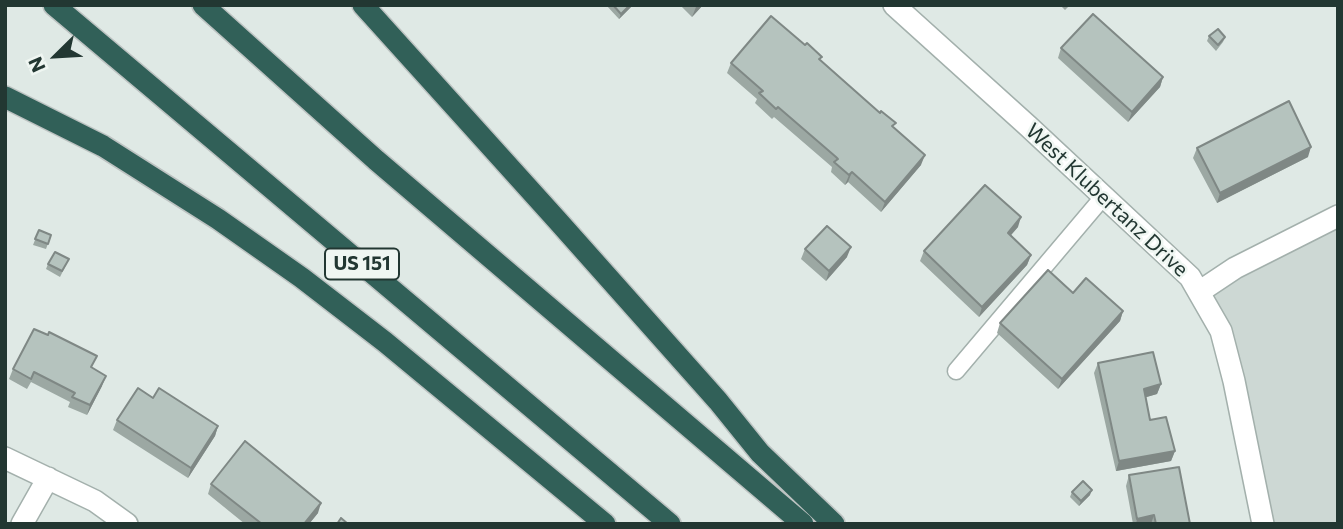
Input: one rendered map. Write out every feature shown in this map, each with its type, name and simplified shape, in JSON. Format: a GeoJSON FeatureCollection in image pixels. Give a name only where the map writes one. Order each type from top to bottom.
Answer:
{"type":"FeatureCollection","features":[{"type":"Feature","properties":{"kind":"highway","name":"US 151"},"geometry":{"type":"LineString","coordinates":[[54,5],[670,524]]}},
{"type":"Feature","properties":{"kind":"highway"},"geometry":{"type":"LineString","coordinates":[[203,5],[376,160],[803,524]]}},
{"type":"Feature","properties":{"kind":"highway"},"geometry":{"type":"LineString","coordinates":[[363,5],[718,401],[760,453],[834,524]]}},
{"type":"Feature","properties":{"kind":"highway"},"geometry":{"type":"LineString","coordinates":[[5,97],[103,146],[219,219],[385,342],[605,524]]}},
{"type":"Feature","properties":{"kind":"street","name":"West Klubertanz Drive"},"geometry":{"type":"LineString","coordinates":[[894,5],[1190,277],[1221,331],[1234,380],[1262,524]]}},
{"type":"Feature","properties":{"kind":"street"},"geometry":{"type":"LineString","coordinates":[[1199,292],[1235,268],[1338,216]]}},
{"type":"Feature","properties":{"kind":"street"},"geometry":{"type":"LineString","coordinates":[[5,458],[94,501],[127,524]]}},
{"type":"Feature","properties":{"kind":"street"},"geometry":{"type":"LineString","coordinates":[[22,524],[48,478]]}},
{"type":"Feature","properties":{"kind":"lane"},"geometry":{"type":"LineString","coordinates":[[956,371],[1104,196]]}},
{"type":"Feature","properties":{"kind":"shaded area"},"geometry":{"type":"Polygon","coordinates":[[[1338,216],[1338,524],[1263,524],[1234,381],[1199,292],[1338,216]]]}},
{"type":"Feature","properties":{"kind":"building"},"geometry":{"type":"Polygon","coordinates":[[[613,5],[630,5],[621,14],[613,5]]]}},
{"type":"Feature","properties":{"kind":"building"},"geometry":{"type":"Polygon","coordinates":[[[1093,14],[1163,77],[1132,112],[1061,48],[1093,14]]]}},
{"type":"Feature","properties":{"kind":"building"},"geometry":{"type":"Polygon","coordinates":[[[771,16],[805,45],[807,43],[822,57],[819,59],[880,113],[881,111],[896,123],[892,126],[925,155],[885,202],[852,172],[849,175],[834,162],[838,159],[778,107],[776,109],[759,93],[763,91],[731,63],[771,16]]]}},
{"type":"Feature","properties":{"kind":"building"},"geometry":{"type":"Polygon","coordinates":[[[1218,29],[1225,37],[1218,45],[1209,36],[1218,29]]]}},
{"type":"Feature","properties":{"kind":"building"},"geometry":{"type":"Polygon","coordinates":[[[1289,101],[1311,147],[1220,193],[1197,148],[1289,101]]]}},
{"type":"Feature","properties":{"kind":"building"},"geometry":{"type":"Polygon","coordinates":[[[985,185],[1021,217],[1008,233],[1031,255],[982,307],[924,251],[985,185]]]}},
{"type":"Feature","properties":{"kind":"building"},"geometry":{"type":"Polygon","coordinates":[[[827,226],[851,247],[829,271],[805,249],[827,226]]]}},
{"type":"Feature","properties":{"kind":"building"},"geometry":{"type":"Polygon","coordinates":[[[39,230],[51,235],[48,244],[35,239],[39,230]]]}},
{"type":"Feature","properties":{"kind":"building"},"geometry":{"type":"Polygon","coordinates":[[[55,252],[69,259],[62,271],[48,264],[55,252]]]}},
{"type":"Feature","properties":{"kind":"building"},"geometry":{"type":"Polygon","coordinates":[[[1048,270],[1073,293],[1086,278],[1123,311],[1062,379],[1000,323],[1048,270]]]}},
{"type":"Feature","properties":{"kind":"building"},"geometry":{"type":"Polygon","coordinates":[[[34,329],[48,335],[49,332],[97,356],[91,367],[106,376],[90,405],[72,397],[75,393],[34,372],[31,379],[13,369],[34,329]]]}},
{"type":"Feature","properties":{"kind":"building"},"geometry":{"type":"Polygon","coordinates":[[[1153,352],[1161,384],[1144,389],[1150,420],[1166,417],[1175,451],[1119,461],[1098,363],[1153,352]]]}},
{"type":"Feature","properties":{"kind":"building"},"geometry":{"type":"Polygon","coordinates":[[[138,388],[153,398],[159,388],[218,426],[191,468],[117,420],[138,388]]]}},
{"type":"Feature","properties":{"kind":"building"},"geometry":{"type":"Polygon","coordinates":[[[245,441],[321,503],[304,524],[262,524],[211,484],[245,441]]]}},
{"type":"Feature","properties":{"kind":"building"},"geometry":{"type":"Polygon","coordinates":[[[1179,467],[1190,524],[1156,524],[1154,515],[1137,519],[1129,475],[1179,467]]]}},
{"type":"Feature","properties":{"kind":"building"},"geometry":{"type":"Polygon","coordinates":[[[1083,481],[1092,490],[1081,501],[1072,492],[1083,481]]]}},
{"type":"Feature","properties":{"kind":"building"},"geometry":{"type":"Polygon","coordinates":[[[341,518],[348,524],[337,524],[341,518]]]}}]}
